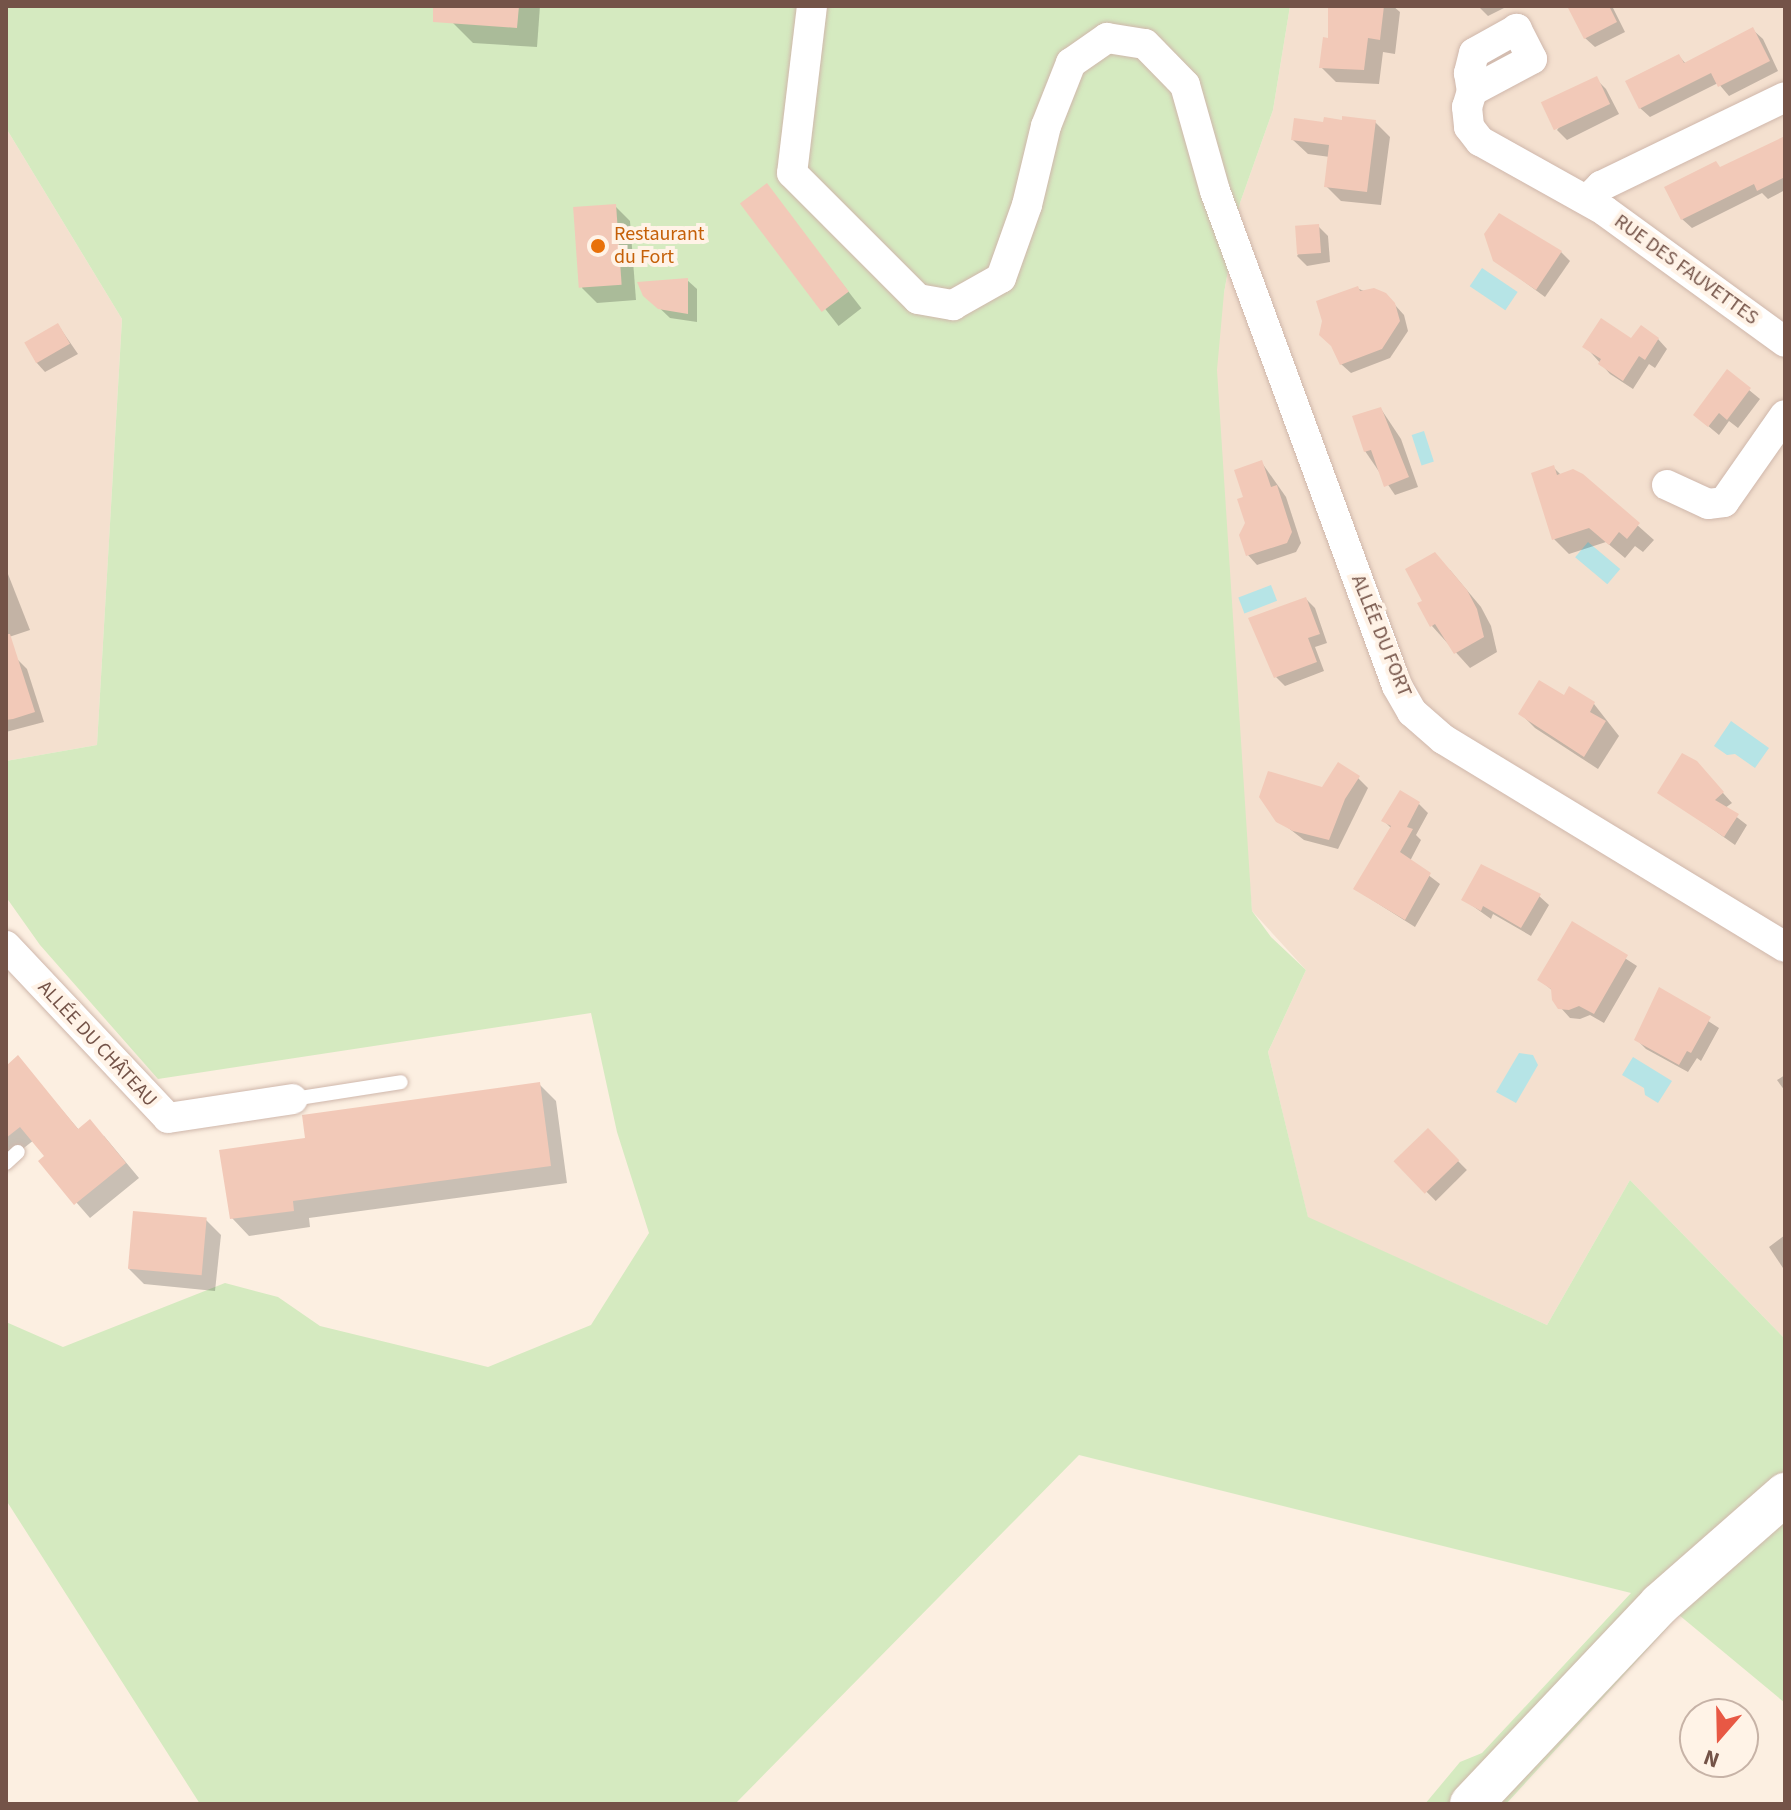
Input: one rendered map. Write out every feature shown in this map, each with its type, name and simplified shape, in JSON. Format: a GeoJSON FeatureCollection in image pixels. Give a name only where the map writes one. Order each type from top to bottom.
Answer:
{"type":"FeatureCollection","features":[{"type":"Feature","properties":{"kind":"main road"},"geometry":{"type":"LineString","coordinates":[[1471,1804],[1660,1604],[1785,1494]]}},
{"type":"Feature","properties":{"kind":"street","name":"ALLÉE DU FORT"},"geometry":{"type":"LineString","coordinates":[[812,6],[792,173],[918,299],[953,305],[1001,278],[1027,205],[1046,126],[1071,63],[1107,38],[1145,44],[1185,85],[1215,191],[1397,686],[1412,712],[1443,739],[1785,947]]}},
{"type":"Feature","properties":{"kind":"street","name":"RUE DES FAUVETTES"},"geometry":{"type":"LineString","coordinates":[[1472,91],[1467,107],[1469,127],[1480,141],[1587,200],[1785,342]]}},
{"type":"Feature","properties":{"kind":"street"},"geometry":{"type":"LineString","coordinates":[[1587,200],[1601,186],[1785,97]]}},
{"type":"Feature","properties":{"kind":"street"},"geometry":{"type":"LineString","coordinates":[[1667,485],[1708,504],[1724,502],[1785,415]]}},
{"type":"Feature","properties":{"kind":"street","name":"ALLÉE DU CHÂTEAU"},"geometry":{"type":"LineString","coordinates":[[6,946],[168,1118],[293,1099]]}},
{"type":"Feature","properties":{"kind":"lane"},"geometry":{"type":"LineString","coordinates":[[293,1099],[401,1082]]}},
{"type":"Feature","properties":{"kind":"shaded area"},"geometry":{"type":"Polygon","coordinates":[[[1290,6],[1785,6],[1785,1339],[1630,1180],[1547,1325],[1308,1218],[1268,1052],[1306,970],[1252,911],[1202,334],[1224,293],[1240,203],[1273,110],[1290,6]]]}},
{"type":"Feature","properties":{"kind":"shaded area"},"geometry":{"type":"Polygon","coordinates":[[[6,128],[122,319],[97,745],[6,761],[6,128]]]}},
{"type":"Feature","properties":{"kind":"green space"},"geometry":{"type":"Polygon","coordinates":[[[6,6],[1290,6],[1273,110],[1240,203],[1224,293],[1217,370],[1252,911],[1271,937],[1306,970],[1268,1052],[1308,1217],[1547,1325],[1630,1180],[1785,1339],[1785,1703],[1679,1615],[1506,1804],[1425,1804],[1460,1762],[1482,1753],[1631,1593],[1079,1455],[735,1804],[200,1804],[6,1500],[6,1322],[63,1347],[225,1283],[278,1297],[320,1326],[488,1367],[591,1325],[649,1233],[617,1132],[591,1013],[158,1079],[40,945],[6,897],[6,761],[97,745],[122,319],[6,128],[6,6]]]}},
{"type":"Feature","properties":{"kind":"water"},"geometry":{"type":"Polygon","coordinates":[[[1482,268],[1518,292],[1505,310],[1470,286],[1482,268]]]}},
{"type":"Feature","properties":{"kind":"water"},"geometry":{"type":"Polygon","coordinates":[[[1424,431],[1434,461],[1422,465],[1412,435],[1424,431]]]}},
{"type":"Feature","properties":{"kind":"water"},"geometry":{"type":"Polygon","coordinates":[[[1588,542],[1620,569],[1607,584],[1575,557],[1588,542]]]}},
{"type":"Feature","properties":{"kind":"water"},"geometry":{"type":"Polygon","coordinates":[[[1271,585],[1277,601],[1244,613],[1238,598],[1271,585]]]}},
{"type":"Feature","properties":{"kind":"water"},"geometry":{"type":"Polygon","coordinates":[[[1731,721],[1769,748],[1755,768],[1735,754],[1727,755],[1714,746],[1731,721]]]}},
{"type":"Feature","properties":{"kind":"water"},"geometry":{"type":"Polygon","coordinates":[[[1519,1053],[1533,1055],[1538,1065],[1516,1103],[1496,1092],[1519,1053]]]}},
{"type":"Feature","properties":{"kind":"water"},"geometry":{"type":"Polygon","coordinates":[[[1633,1057],[1672,1081],[1658,1103],[1645,1095],[1644,1088],[1622,1075],[1633,1057]]]}},
{"type":"Feature","properties":{"kind":"building"},"geometry":{"type":"Polygon","coordinates":[[[433,6],[519,6],[517,28],[433,22],[433,6]]]}},
{"type":"Feature","properties":{"kind":"building"},"geometry":{"type":"Polygon","coordinates":[[[1328,6],[1384,6],[1380,40],[1368,38],[1364,70],[1319,68],[1323,37],[1328,38],[1328,6]]]}},
{"type":"Feature","properties":{"kind":"building"},"geometry":{"type":"Polygon","coordinates":[[[1567,6],[1609,6],[1617,22],[1584,39],[1567,6]]]}},
{"type":"Feature","properties":{"kind":"building"},"geometry":{"type":"Polygon","coordinates":[[[1753,27],[1770,61],[1718,87],[1711,73],[1639,109],[1625,81],[1679,54],[1684,63],[1753,27]]]}},
{"type":"Feature","properties":{"kind":"building"},"geometry":{"type":"Polygon","coordinates":[[[1597,76],[1610,104],[1554,130],[1541,102],[1597,76]]]}},
{"type":"Feature","properties":{"kind":"building"},"geometry":{"type":"Polygon","coordinates":[[[1342,116],[1376,120],[1367,192],[1324,187],[1329,145],[1291,140],[1294,118],[1323,122],[1324,117],[1342,120],[1342,116]]]}},
{"type":"Feature","properties":{"kind":"building"},"geometry":{"type":"Polygon","coordinates":[[[1785,136],[1785,177],[1757,191],[1754,184],[1681,220],[1664,187],[1716,161],[1720,167],[1785,136]]]}},
{"type":"Feature","properties":{"kind":"building"},"geometry":{"type":"Polygon","coordinates":[[[767,183],[849,292],[822,312],[740,203],[767,183]]]}},
{"type":"Feature","properties":{"kind":"building","name":"Restaurant du Fort"},"geometry":{"type":"Polygon","coordinates":[[[616,204],[622,285],[579,288],[573,207],[616,204]]]}},
{"type":"Feature","properties":{"kind":"building"},"geometry":{"type":"Polygon","coordinates":[[[1499,213],[1562,251],[1536,290],[1493,261],[1484,234],[1499,213]]]}},
{"type":"Feature","properties":{"kind":"building"},"geometry":{"type":"Polygon","coordinates":[[[1319,224],[1321,253],[1297,255],[1295,226],[1319,224]]]}},
{"type":"Feature","properties":{"kind":"building"},"geometry":{"type":"Polygon","coordinates":[[[688,278],[688,314],[658,309],[643,296],[637,282],[688,278]]]}},
{"type":"Feature","properties":{"kind":"building"},"geometry":{"type":"Polygon","coordinates":[[[1358,286],[1360,291],[1374,288],[1386,293],[1395,303],[1400,321],[1382,349],[1340,365],[1331,346],[1319,335],[1322,321],[1316,301],[1358,286]]]}},
{"type":"Feature","properties":{"kind":"building"},"geometry":{"type":"Polygon","coordinates":[[[1601,318],[1631,338],[1641,325],[1659,338],[1645,360],[1639,356],[1623,381],[1598,364],[1601,359],[1582,347],[1601,318]]]}},
{"type":"Feature","properties":{"kind":"building"},"geometry":{"type":"Polygon","coordinates":[[[58,323],[70,344],[36,363],[24,342],[58,323]]]}},
{"type":"Feature","properties":{"kind":"building"},"geometry":{"type":"Polygon","coordinates":[[[1727,369],[1751,388],[1727,420],[1719,413],[1708,427],[1693,415],[1727,369]]]}},
{"type":"Feature","properties":{"kind":"building"},"geometry":{"type":"Polygon","coordinates":[[[1381,407],[1409,477],[1384,487],[1371,450],[1364,452],[1352,416],[1381,407]]]}},
{"type":"Feature","properties":{"kind":"building"},"geometry":{"type":"Polygon","coordinates":[[[1262,460],[1271,487],[1277,485],[1292,532],[1287,543],[1246,556],[1239,535],[1245,523],[1237,499],[1243,497],[1234,470],[1262,460]]]}},
{"type":"Feature","properties":{"kind":"building"},"geometry":{"type":"Polygon","coordinates":[[[1554,465],[1557,475],[1573,469],[1583,474],[1640,523],[1627,539],[1619,532],[1609,545],[1589,528],[1552,540],[1531,473],[1554,465]]]}},
{"type":"Feature","properties":{"kind":"building"},"geometry":{"type":"Polygon","coordinates":[[[1435,552],[1467,590],[1477,609],[1484,637],[1454,654],[1435,624],[1430,627],[1417,603],[1422,601],[1405,569],[1435,552]]]}},
{"type":"Feature","properties":{"kind":"building"},"geometry":{"type":"Polygon","coordinates":[[[1306,597],[1320,634],[1308,638],[1317,662],[1274,678],[1248,618],[1306,597]]]}},
{"type":"Feature","properties":{"kind":"building"},"geometry":{"type":"Polygon","coordinates":[[[6,634],[10,634],[35,712],[6,720],[6,634]]]}},
{"type":"Feature","properties":{"kind":"building"},"geometry":{"type":"Polygon","coordinates":[[[1539,680],[1564,695],[1569,686],[1595,702],[1590,712],[1606,721],[1584,757],[1518,714],[1539,680]]]}},
{"type":"Feature","properties":{"kind":"building"},"geometry":{"type":"Polygon","coordinates":[[[1682,753],[1697,761],[1724,792],[1715,800],[1739,814],[1724,837],[1657,793],[1682,753]]]}},
{"type":"Feature","properties":{"kind":"building"},"geometry":{"type":"Polygon","coordinates":[[[1338,762],[1360,776],[1345,799],[1329,840],[1293,831],[1276,822],[1259,797],[1268,771],[1322,787],[1338,762]]]}},
{"type":"Feature","properties":{"kind":"building"},"geometry":{"type":"Polygon","coordinates":[[[1400,790],[1420,802],[1407,827],[1413,829],[1400,852],[1431,873],[1405,920],[1353,889],[1391,826],[1381,821],[1400,790]]]}},
{"type":"Feature","properties":{"kind":"building"},"geometry":{"type":"Polygon","coordinates":[[[1481,864],[1541,894],[1521,928],[1483,906],[1481,911],[1461,900],[1481,864]]]}},
{"type":"Feature","properties":{"kind":"building"},"geometry":{"type":"Polygon","coordinates":[[[1572,921],[1628,955],[1594,1014],[1579,1006],[1569,1010],[1558,1009],[1552,1000],[1551,989],[1537,980],[1572,921]]]}},
{"type":"Feature","properties":{"kind":"building"},"geometry":{"type":"Polygon","coordinates":[[[1659,987],[1711,1017],[1691,1053],[1687,1051],[1679,1065],[1634,1040],[1659,987]]]}},
{"type":"Feature","properties":{"kind":"building"},"geometry":{"type":"Polygon","coordinates":[[[18,1055],[78,1129],[90,1119],[126,1163],[74,1205],[38,1161],[44,1156],[20,1127],[6,1138],[6,1066],[18,1055]]]}},
{"type":"Feature","properties":{"kind":"building"},"geometry":{"type":"Polygon","coordinates":[[[540,1082],[551,1166],[293,1201],[294,1211],[230,1219],[219,1150],[305,1138],[302,1115],[540,1082]]]}},
{"type":"Feature","properties":{"kind":"building"},"geometry":{"type":"Polygon","coordinates":[[[1428,1128],[1459,1160],[1425,1194],[1393,1161],[1428,1128]]]}},
{"type":"Feature","properties":{"kind":"building"},"geometry":{"type":"Polygon","coordinates":[[[133,1211],[207,1217],[202,1275],[128,1269],[133,1211]]]}},
{"type":"Feature","properties":{"kind":"place","name":"Restaurant du Fort"},"geometry":{"type":"Point","coordinates":[598,246]}}]}
